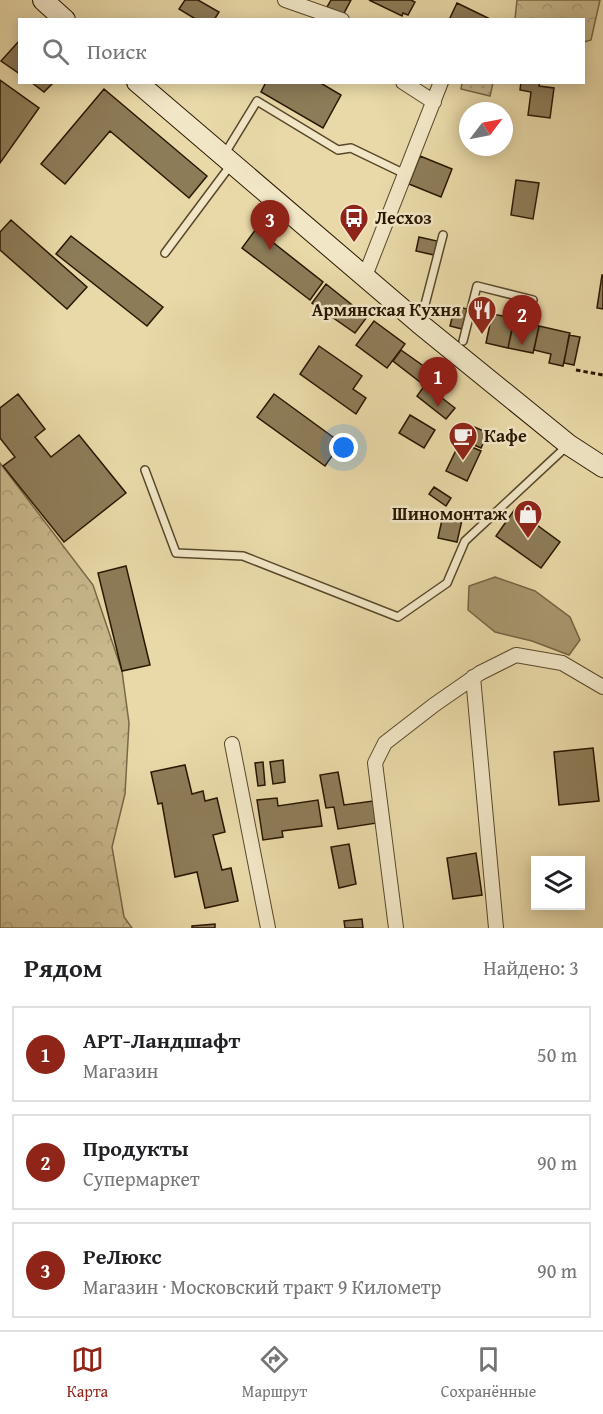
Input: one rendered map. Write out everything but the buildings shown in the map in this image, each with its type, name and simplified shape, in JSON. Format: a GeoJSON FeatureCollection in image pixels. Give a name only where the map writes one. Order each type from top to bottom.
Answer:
{"type":"FeatureCollection","features":[{"type":"Feature","properties":{"kind":"street"},"geometry":{"type":"LineString","coordinates":[[43,0],[63,18]]}},
{"type":"Feature","properties":{"kind":"street"},"geometry":{"type":"LineString","coordinates":[[285,0],[336,18]]}},
{"type":"Feature","properties":{"kind":"street"},"geometry":{"type":"LineString","coordinates":[[139,84],[420,324],[569,445],[603,467]]}},
{"type":"Feature","properties":{"kind":"street"},"geometry":{"type":"LineString","coordinates":[[406,84],[434,102]]}},
{"type":"Feature","properties":{"kind":"street"},"geometry":{"type":"LineString","coordinates":[[365,276],[440,84]]}},
{"type":"Feature","properties":{"kind":"street"},"geometry":{"type":"LineString","coordinates":[[396,928],[375,763],[385,743],[473,677],[516,655],[562,663],[603,687]]}},
{"type":"Feature","properties":{"kind":"street"},"geometry":{"type":"LineString","coordinates":[[473,677],[496,928]]}},
{"type":"Feature","properties":{"kind":"street"},"geometry":{"type":"LineString","coordinates":[[232,744],[268,928]]}},
{"type":"Feature","properties":{"kind":"lane"},"geometry":{"type":"LineString","coordinates":[[165,253],[227,161],[257,100],[338,150],[351,148],[405,174]]}},
{"type":"Feature","properties":{"kind":"lane"},"geometry":{"type":"LineString","coordinates":[[420,324],[443,235]]}},
{"type":"Feature","properties":{"kind":"lane"},"geometry":{"type":"LineString","coordinates":[[464,341],[477,286],[533,300]]}},
{"type":"Feature","properties":{"kind":"lane"},"geometry":{"type":"LineString","coordinates":[[146,470],[176,553],[243,556],[398,617],[447,583],[465,540],[569,445]]}},
{"type":"Feature","properties":{"kind":"path"},"geometry":{"type":"LineString","coordinates":[[576,370],[603,375]]}},
{"type":"Feature","properties":{"kind":"green space"},"geometry":{"type":"Polygon","coordinates":[[[517,0],[600,0],[591,40],[585,42],[585,18],[515,18],[517,0]]]}},
{"type":"Feature","properties":{"kind":"green space"},"geometry":{"type":"Polygon","coordinates":[[[462,84],[493,84],[490,96],[461,89],[462,84]]]}},
{"type":"Feature","properties":{"kind":"green space"},"geometry":{"type":"Polygon","coordinates":[[[0,463],[93,585],[122,671],[129,723],[125,794],[112,847],[124,917],[132,928],[0,928],[0,463]]]}},
{"type":"Feature","properties":{"kind":"shaded area"},"geometry":{"type":"Polygon","coordinates":[[[495,577],[535,591],[570,617],[580,640],[569,655],[532,641],[495,632],[468,610],[469,586],[495,577]]]}},
{"type":"Feature","properties":{"kind":"place","name":"Лесхоз"},"geometry":{"type":"Point","coordinates":[354,244]}},
{"type":"Feature","properties":{"kind":"place","name":"РеЛюкс"},"geometry":{"type":"Point","coordinates":[270,250]}},
{"type":"Feature","properties":{"kind":"place","name":"Армянская Кухня"},"geometry":{"type":"Point","coordinates":[482,336]}},
{"type":"Feature","properties":{"kind":"place","name":"Продукты"},"geometry":{"type":"Point","coordinates":[522,345]}},
{"type":"Feature","properties":{"kind":"place","name":"АРТ-Ландшафт"},"geometry":{"type":"Point","coordinates":[438,407]}},
{"type":"Feature","properties":{"kind":"place","name":"Кафе"},"geometry":{"type":"Point","coordinates":[463,462]}},
{"type":"Feature","properties":{"kind":"place","name":"Шиномонтаж"},"geometry":{"type":"Point","coordinates":[528,540]}}]}
